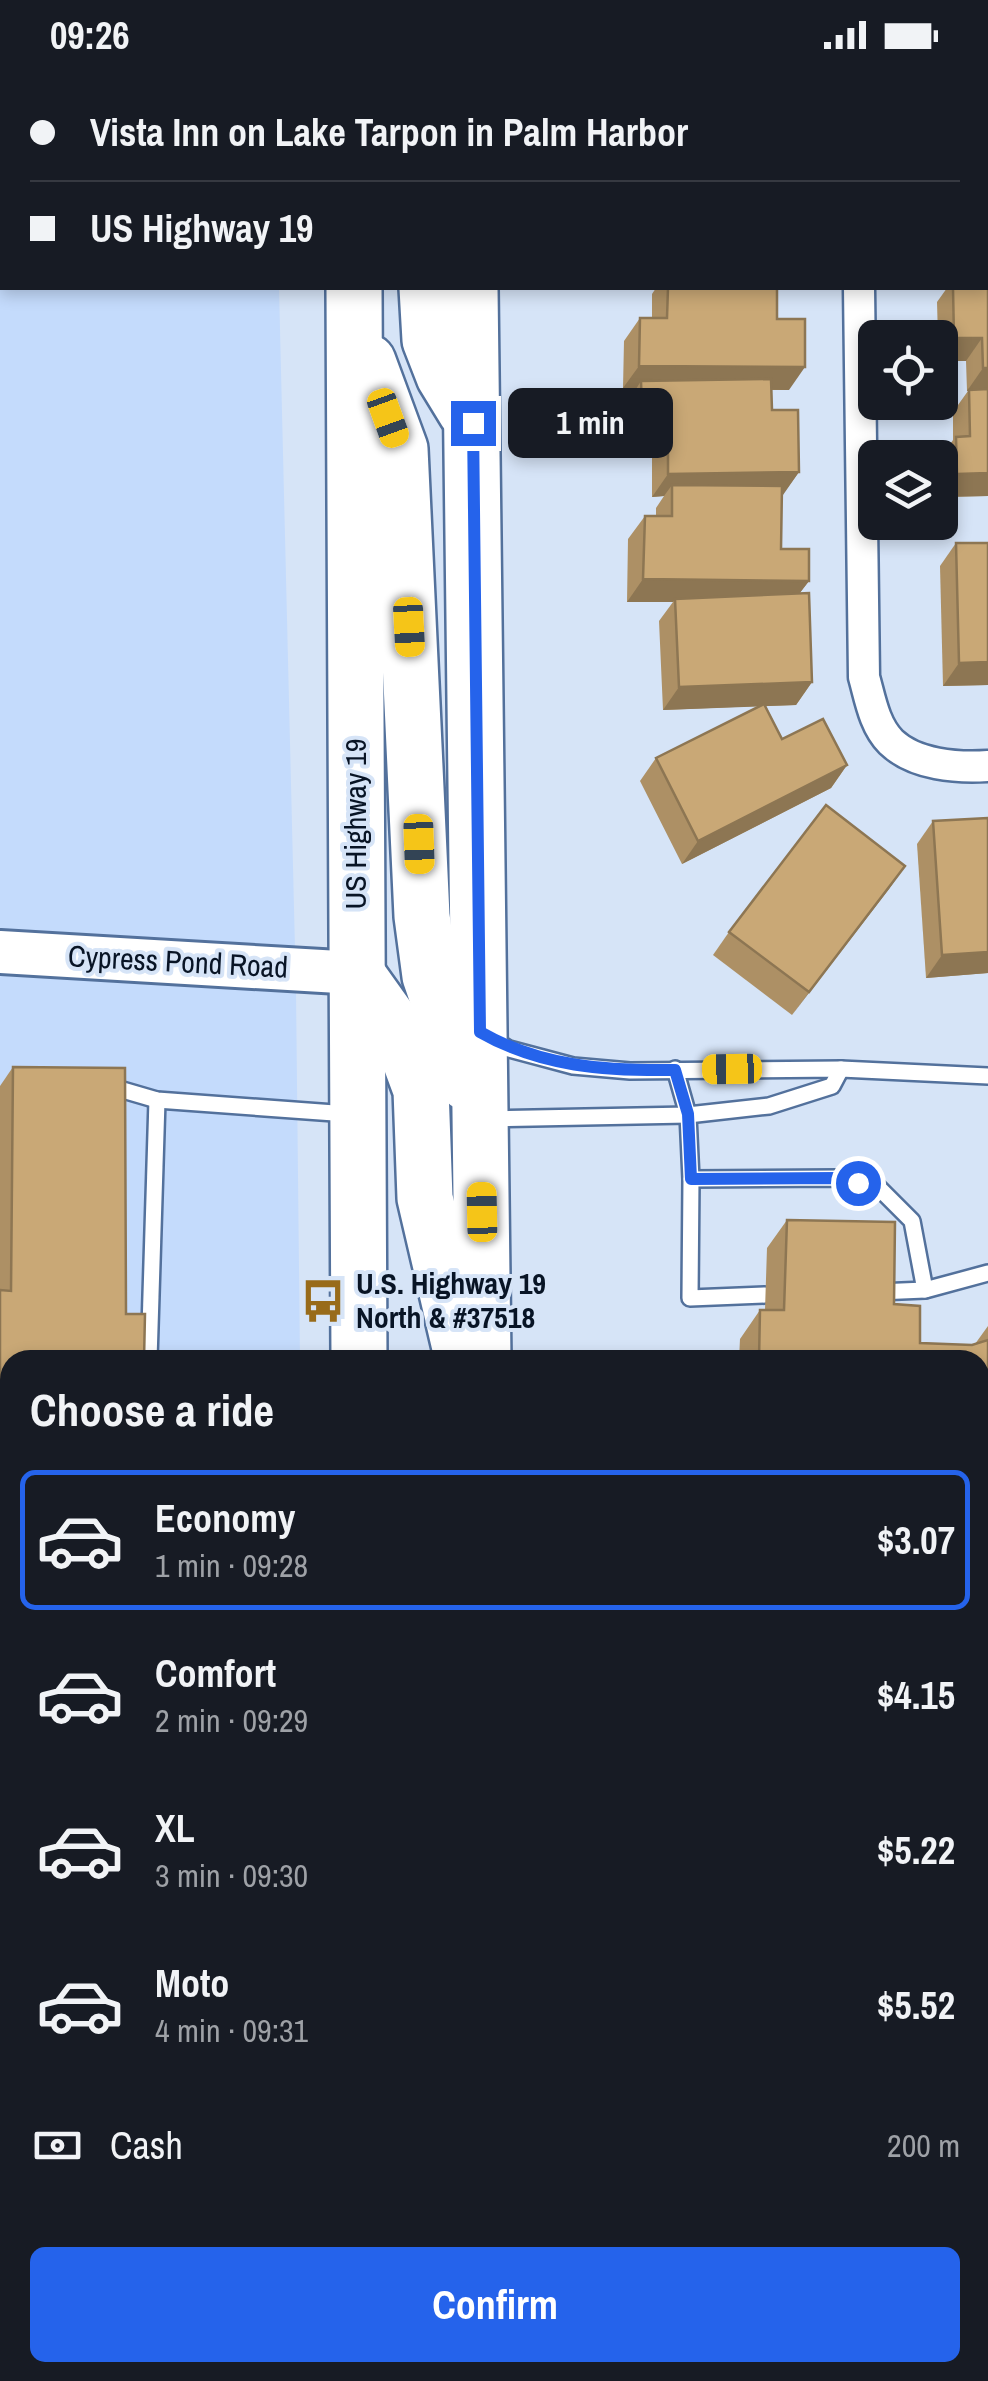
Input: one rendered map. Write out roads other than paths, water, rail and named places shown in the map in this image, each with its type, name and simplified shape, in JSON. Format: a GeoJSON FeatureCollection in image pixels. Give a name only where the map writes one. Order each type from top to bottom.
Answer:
{"type":"FeatureCollection","features":[{"type":"Feature","properties":{"kind":"highway"},"geometry":{"type":"LineString","coordinates":[[427,290],[430,340],[444,376],[473,423]]}},
{"type":"Feature","properties":{"kind":"highway"},"geometry":{"type":"LineString","coordinates":[[470,290],[484,1350]]}},
{"type":"Feature","properties":{"kind":"highway"},"geometry":{"type":"LineString","coordinates":[[354,307],[400,449],[422,916],[430,976],[480,1119]]}},
{"type":"Feature","properties":{"kind":"highway","name":"US Highway 19"},"geometry":{"type":"LineString","coordinates":[[354,307],[359,1350]]}},
{"type":"Feature","properties":{"kind":"highway"},"geometry":{"type":"LineString","coordinates":[[356,974],[401,1036],[421,1090],[424,1198],[461,1350]]}},
{"type":"Feature","properties":{"kind":"street"},"geometry":{"type":"LineString","coordinates":[[858,290],[864,677],[874,713],[892,742],[925,760],[962,768],[988,766]]}},
{"type":"Feature","properties":{"kind":"street","name":"Cypress Pond Road"},"geometry":{"type":"LineString","coordinates":[[0,952],[356,974]]}},
{"type":"Feature","properties":{"kind":"lane"},"geometry":{"type":"LineString","coordinates":[[480,1032],[509,1049],[573,1066],[630,1071],[842,1069],[988,1076]]}},
{"type":"Feature","properties":{"kind":"lane"},"geometry":{"type":"LineString","coordinates":[[480,1119],[688,1114],[768,1106],[832,1086],[842,1069]]}},
{"type":"Feature","properties":{"kind":"lane"},"geometry":{"type":"LineString","coordinates":[[675,1070],[688,1114],[690,1298],[765,1295]]}},
{"type":"Feature","properties":{"kind":"lane"},"geometry":{"type":"LineString","coordinates":[[83,1082],[122,1088],[157,1100],[358,1114]]}},
{"type":"Feature","properties":{"kind":"lane"},"geometry":{"type":"LineString","coordinates":[[149,1350],[157,1100]]}},
{"type":"Feature","properties":{"kind":"lane"},"geometry":{"type":"LineString","coordinates":[[691,1179],[838,1178],[878,1187],[912,1221],[925,1290]]}},
{"type":"Feature","properties":{"kind":"lane"},"geometry":{"type":"LineString","coordinates":[[874,1292],[925,1290],[988,1274]]}},
{"type":"Feature","properties":{"kind":"place","name":"U.S. Highway 19 North & #37518"},"geometry":{"type":"Point","coordinates":[323,1301]}}]}
